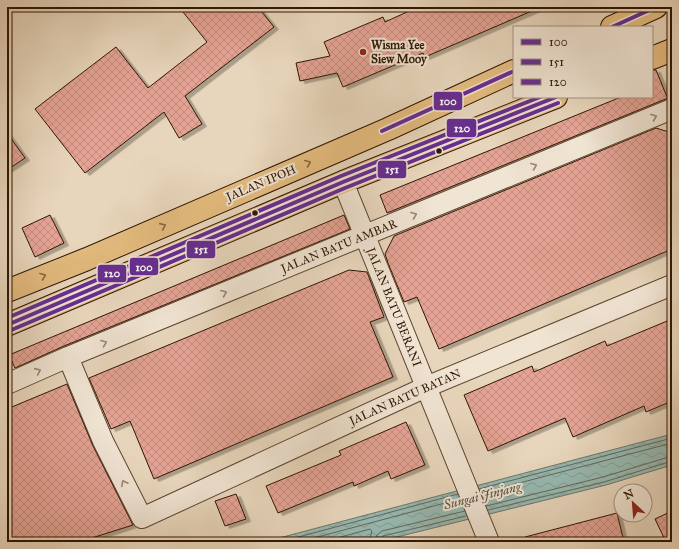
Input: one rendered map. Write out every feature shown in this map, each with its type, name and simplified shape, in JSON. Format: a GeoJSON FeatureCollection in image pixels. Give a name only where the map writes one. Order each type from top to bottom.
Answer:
{"type":"FeatureCollection","features":[{"type":"Feature","properties":{"kind":"main road"},"geometry":{"type":"LineString","coordinates":[[614,26],[656,7]]}},
{"type":"Feature","properties":{"kind":"main road"},"geometry":{"type":"LineString","coordinates":[[653,58],[672,50]]}},
{"type":"Feature","properties":{"kind":"main road","name":"JALAN IPOH"},"geometry":{"type":"LineString","coordinates":[[7,291],[87,259],[388,129],[513,71]]}},
{"type":"Feature","properties":{"kind":"main road"},"geometry":{"type":"LineString","coordinates":[[7,325],[343,182],[553,98]]}},
{"type":"Feature","properties":{"kind":"street","name":"JALAN BATU AMBAR"},"geometry":{"type":"LineString","coordinates":[[7,384],[672,109]]}},
{"type":"Feature","properties":{"kind":"street","name":"JALAN BATU BERANI"},"geometry":{"type":"LineString","coordinates":[[343,182],[489,542]]}},
{"type":"Feature","properties":{"kind":"street","name":"JALAN BATU BATAN"},"geometry":{"type":"LineString","coordinates":[[68,358],[103,441],[142,518],[426,387],[672,285]]}},
{"type":"Feature","properties":{"kind":"water","name":"Sungai Jinjang"},"geometry":{"type":"Polygon","coordinates":[[[672,434],[672,465],[606,485],[377,542],[264,542],[672,434]]]}},
{"type":"Feature","properties":{"kind":"building"},"geometry":{"type":"Polygon","coordinates":[[[179,7],[258,7],[274,27],[185,96],[202,124],[179,138],[164,112],[85,173],[35,109],[116,47],[148,88],[207,42],[179,7]]]}},
{"type":"Feature","properties":{"kind":"building"},"geometry":{"type":"Polygon","coordinates":[[[418,7],[541,7],[425,57],[423,53],[343,87],[337,73],[300,81],[296,63],[330,56],[324,42],[383,17],[385,22],[418,7]]]}},
{"type":"Feature","properties":{"kind":"building"},"geometry":{"type":"Polygon","coordinates":[[[653,70],[656,70],[667,97],[672,98],[668,98],[387,213],[380,195],[619,98],[653,98],[653,70]]]}},
{"type":"Feature","properties":{"kind":"building"},"geometry":{"type":"Polygon","coordinates":[[[656,128],[672,133],[672,249],[439,349],[417,297],[404,302],[388,263],[385,254],[394,236],[656,128]]]}},
{"type":"Feature","properties":{"kind":"building"},"geometry":{"type":"Polygon","coordinates":[[[7,133],[25,158],[7,170],[7,133]]]}},
{"type":"Feature","properties":{"kind":"building"},"geometry":{"type":"Polygon","coordinates":[[[50,215],[64,243],[35,257],[22,228],[50,215]]]}},
{"type":"Feature","properties":{"kind":"building"},"geometry":{"type":"Polygon","coordinates":[[[344,215],[350,229],[64,346],[15,368],[9,355],[344,215]]]}},
{"type":"Feature","properties":{"kind":"building"},"geometry":{"type":"Polygon","coordinates":[[[349,270],[367,272],[384,317],[370,322],[393,377],[154,479],[130,421],[111,429],[89,378],[349,270]]]}},
{"type":"Feature","properties":{"kind":"building"},"geometry":{"type":"Polygon","coordinates":[[[672,319],[672,401],[646,412],[644,406],[573,437],[565,418],[488,451],[464,395],[532,366],[534,372],[605,341],[607,346],[672,319]]]}},
{"type":"Feature","properties":{"kind":"building"},"geometry":{"type":"Polygon","coordinates":[[[67,384],[93,446],[133,525],[79,542],[7,542],[7,409],[67,384]]]}},
{"type":"Feature","properties":{"kind":"building"},"geometry":{"type":"Polygon","coordinates":[[[406,422],[425,465],[391,479],[388,471],[354,486],[353,482],[278,513],[266,486],[341,455],[339,451],[406,422]]]}},
{"type":"Feature","properties":{"kind":"building"},"geometry":{"type":"Polygon","coordinates":[[[236,494],[246,519],[225,526],[215,501],[236,494]]]}},
{"type":"Feature","properties":{"kind":"building"},"geometry":{"type":"Polygon","coordinates":[[[672,511],[672,542],[666,542],[655,519],[672,511]]]}},
{"type":"Feature","properties":{"kind":"building"},"geometry":{"type":"Polygon","coordinates":[[[613,514],[613,523],[619,523],[624,542],[525,542],[525,537],[613,514]]]}},
{"type":"Feature","properties":{"kind":"transit line","name":"100"},"geometry":{"type":"LineString","coordinates":[[614,26],[656,7]]}},
{"type":"Feature","properties":{"kind":"transit line","name":"100"},"geometry":{"type":"LineString","coordinates":[[382,131],[513,71]]}},
{"type":"Feature","properties":{"kind":"transit line","name":"120"},"geometry":{"type":"LineString","coordinates":[[7,318],[341,176],[537,98]]}},
{"type":"Feature","properties":{"kind":"transit line","name":"100"},"geometry":{"type":"LineString","coordinates":[[7,325],[343,182],[553,98]]}},
{"type":"Feature","properties":{"kind":"transit line","name":"151"},"geometry":{"type":"LineString","coordinates":[[9,331],[345,188],[558,103]]}},
{"type":"Feature","properties":{"kind":"place","name":"Wisma Yee Siew Mooy"},"geometry":{"type":"Point","coordinates":[363,52]}}]}
